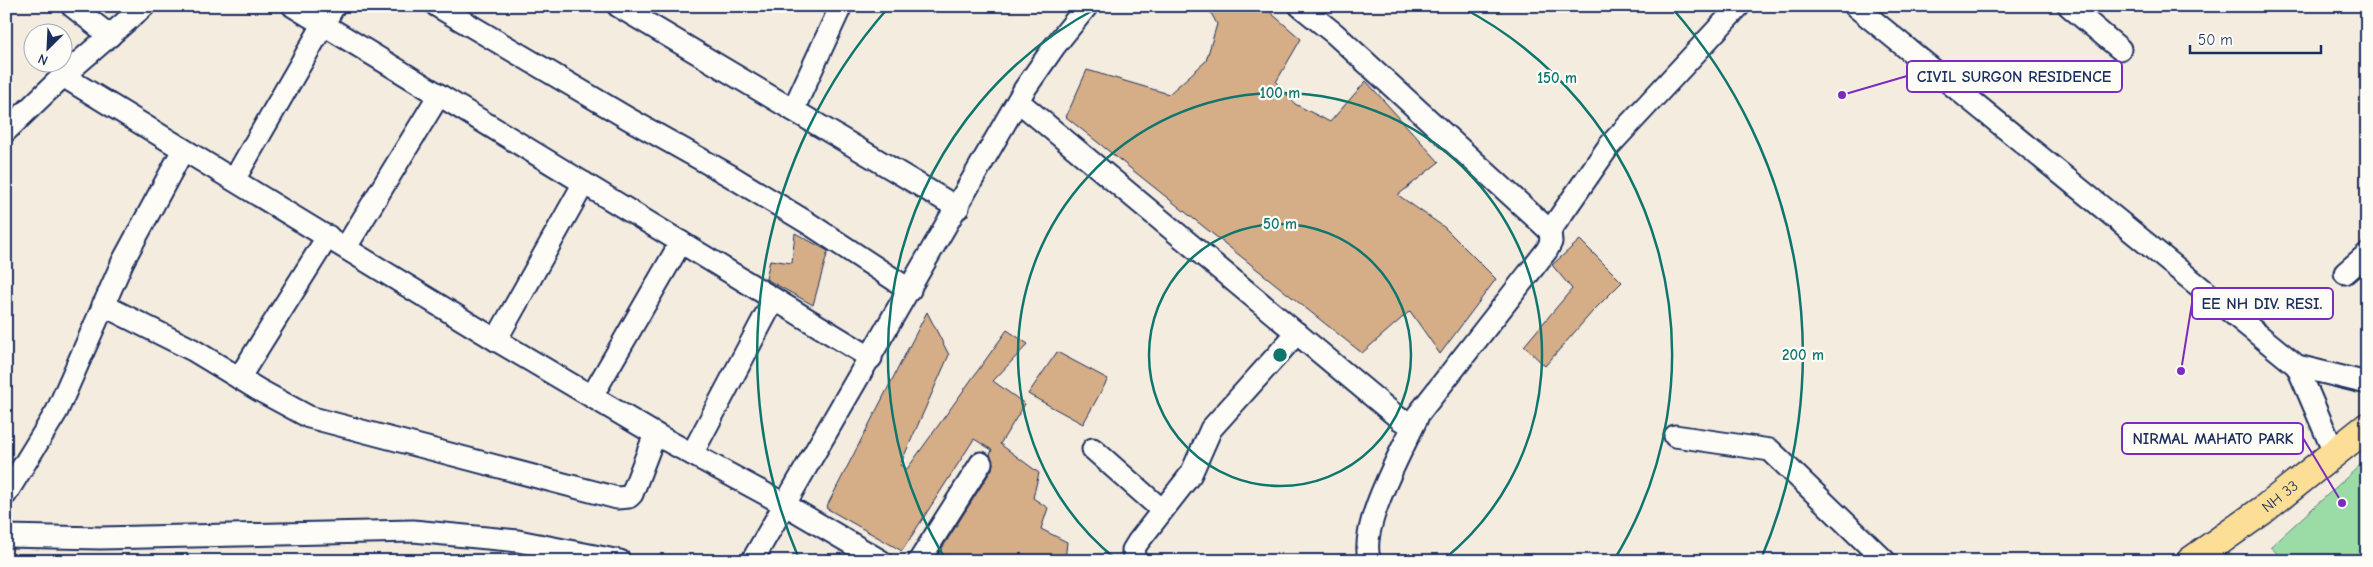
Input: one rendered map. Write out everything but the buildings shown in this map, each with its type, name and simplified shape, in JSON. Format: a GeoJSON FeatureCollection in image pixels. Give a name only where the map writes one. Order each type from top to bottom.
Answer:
{"type":"FeatureCollection","features":[{"type":"Feature","properties":{"kind":"main road","name":"NH 33"},"geometry":{"type":"LineString","coordinates":[[2190,561],[2263,510],[2335,455],[2367,427]]}},
{"type":"Feature","properties":{"kind":"street"},"geometry":{"type":"LineString","coordinates":[[72,6],[110,36]]}},
{"type":"Feature","properties":{"kind":"street"},"geometry":{"type":"LineString","coordinates":[[6,131],[64,76],[144,6]]}},
{"type":"Feature","properties":{"kind":"street"},"geometry":{"type":"LineString","coordinates":[[293,6],[871,358]]}},
{"type":"Feature","properties":{"kind":"street"},"geometry":{"type":"LineString","coordinates":[[235,178],[334,6]]}},
{"type":"Feature","properties":{"kind":"street"},"geometry":{"type":"LineString","coordinates":[[437,6],[729,175],[808,223],[910,290]]}},
{"type":"Feature","properties":{"kind":"street"},"geometry":{"type":"LineString","coordinates":[[618,6],[958,208]]}},
{"type":"Feature","properties":{"kind":"street"},"geometry":{"type":"LineString","coordinates":[[793,110],[841,6]]}},
{"type":"Feature","properties":{"kind":"street"},"geometry":{"type":"LineString","coordinates":[[752,561],[958,208],[1018,101],[1054,47],[1087,6]]}},
{"type":"Feature","properties":{"kind":"street"},"geometry":{"type":"LineString","coordinates":[[1300,6],[1334,34],[1550,231]]}},
{"type":"Feature","properties":{"kind":"street"},"geometry":{"type":"LineString","coordinates":[[1370,561],[1368,531],[1377,505],[1417,418],[1547,250],[1551,242],[1550,231],[1609,146],[1739,6]]}},
{"type":"Feature","properties":{"kind":"street"},"geometry":{"type":"LineString","coordinates":[[1855,6],[2297,366],[2367,383]]}},
{"type":"Feature","properties":{"kind":"street"},"geometry":{"type":"LineString","coordinates":[[2069,6],[2120,49]]}},
{"type":"Feature","properties":{"kind":"street"},"geometry":{"type":"LineString","coordinates":[[64,76],[183,150],[235,178],[496,340],[655,434],[784,504],[881,561]]}},
{"type":"Feature","properties":{"kind":"street"},"geometry":{"type":"LineString","coordinates":[[239,378],[337,242],[439,95]]}},
{"type":"Feature","properties":{"kind":"street"},"geometry":{"type":"LineString","coordinates":[[1018,101],[1401,420],[1409,422],[1417,418]]}},
{"type":"Feature","properties":{"kind":"street"},"geometry":{"type":"LineString","coordinates":[[6,494],[57,411],[123,260],[183,150]]}},
{"type":"Feature","properties":{"kind":"street"},"geometry":{"type":"LineString","coordinates":[[496,340],[584,183]]}},
{"type":"Feature","properties":{"kind":"street"},"geometry":{"type":"LineString","coordinates":[[592,396],[681,242]]}},
{"type":"Feature","properties":{"kind":"street"},"geometry":{"type":"LineString","coordinates":[[2345,273],[2367,254]]}},
{"type":"Feature","properties":{"kind":"street"},"geometry":{"type":"LineString","coordinates":[[692,454],[774,299]]}},
{"type":"Feature","properties":{"kind":"street"},"geometry":{"type":"LineString","coordinates":[[103,305],[193,350],[310,417],[617,498],[628,497],[632,494],[655,434]]}},
{"type":"Feature","properties":{"kind":"street"},"geometry":{"type":"LineString","coordinates":[[1135,561],[1133,550],[1191,474],[1214,425],[1297,333]]}},
{"type":"Feature","properties":{"kind":"street"},"geometry":{"type":"LineString","coordinates":[[2297,366],[2335,455]]}},
{"type":"Feature","properties":{"kind":"street"},"geometry":{"type":"LineString","coordinates":[[1676,436],[1770,450],[1885,561]]}},
{"type":"Feature","properties":{"kind":"street"},"geometry":{"type":"LineString","coordinates":[[1093,449],[1162,510]]}},
{"type":"Feature","properties":{"kind":"street"},"geometry":{"type":"LineString","coordinates":[[919,561],[981,464]]}},
{"type":"Feature","properties":{"kind":"street"},"geometry":{"type":"LineString","coordinates":[[6,536],[100,538],[413,531],[518,541],[620,561]]}},
{"type":"Feature","properties":{"kind":"green space"},"geometry":{"type":"Polygon","coordinates":[[[2367,459],[2367,561],[2286,561],[2270,547],[2367,459]]]}},
{"type":"Feature","properties":{"kind":"place","name":"CIVIL SURGON RESIDENCE"},"geometry":{"type":"Point","coordinates":[1842,95]}},
{"type":"Feature","properties":{"kind":"place","name":"EE NH DIV. RESI."},"geometry":{"type":"Point","coordinates":[2181,371]}},
{"type":"Feature","properties":{"kind":"place","name":"NIRMAL MAHATO PARK"},"geometry":{"type":"Point","coordinates":[2342,503]}}]}
